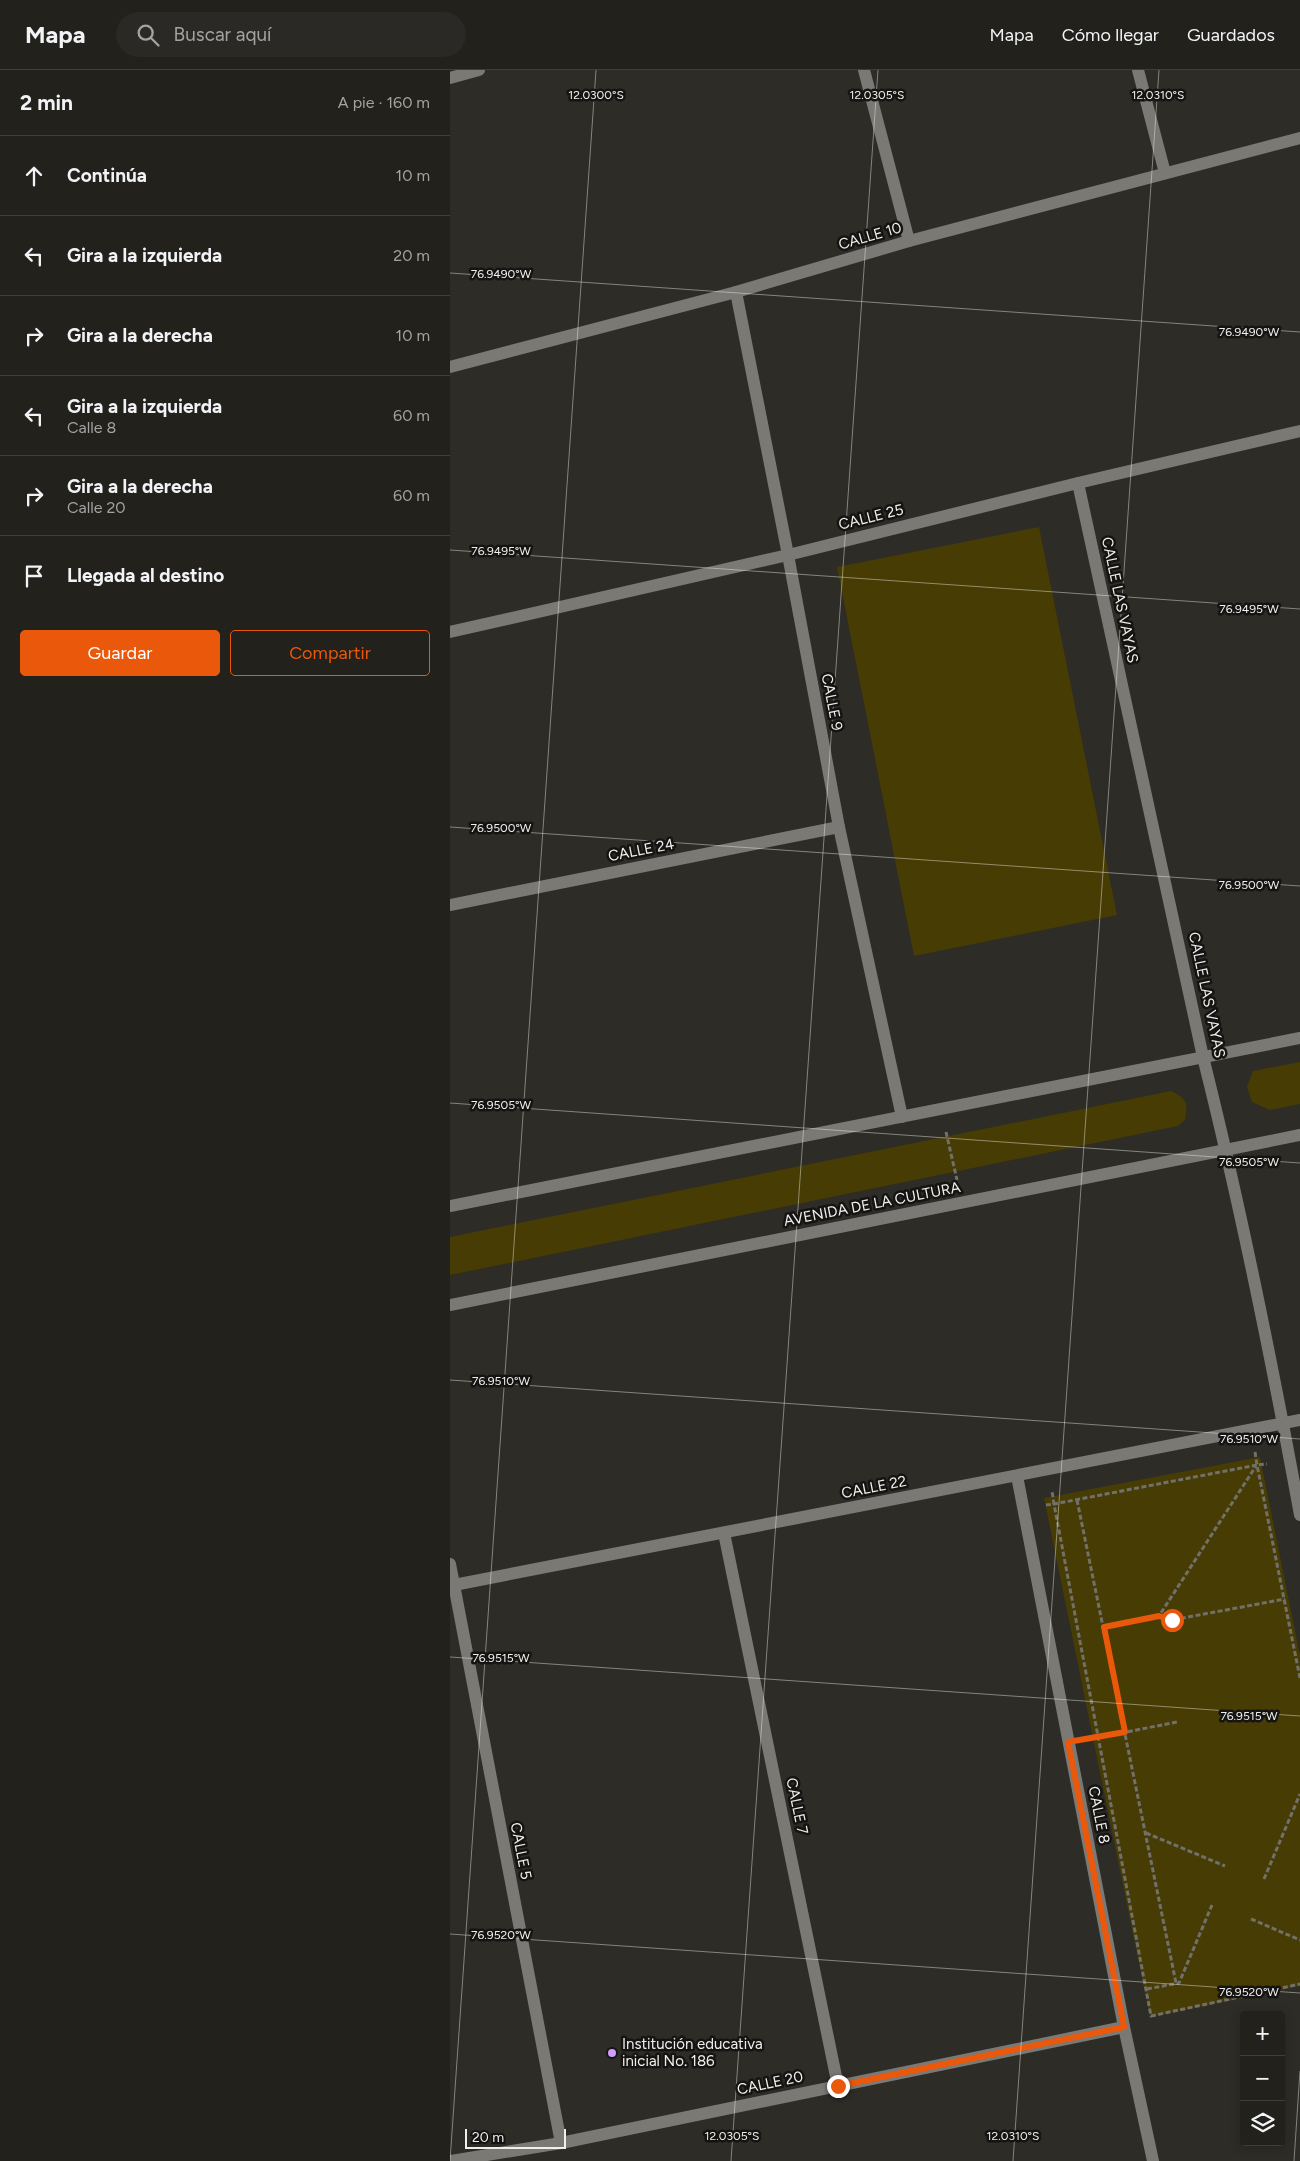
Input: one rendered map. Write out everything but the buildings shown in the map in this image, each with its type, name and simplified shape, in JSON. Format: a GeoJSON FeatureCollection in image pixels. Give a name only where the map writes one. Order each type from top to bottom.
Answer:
{"type":"FeatureCollection","features":[{"type":"Feature","properties":{"kind":"street"},"geometry":{"type":"LineString","coordinates":[[450,78],[478,70]]}},
{"type":"Feature","properties":{"kind":"street"},"geometry":{"type":"LineString","coordinates":[[864,70],[909,241]]}},
{"type":"Feature","properties":{"kind":"street"},"geometry":{"type":"LineString","coordinates":[[1138,70],[1165,173]]}},
{"type":"Feature","properties":{"kind":"street","name":"CALLE 10"},"geometry":{"type":"LineString","coordinates":[[450,367],[736,292],[909,241],[1300,138]]}},
{"type":"Feature","properties":{"kind":"street","name":"CALLE 9"},"geometry":{"type":"LineString","coordinates":[[736,292],[839,827],[902,1117]]}},
{"type":"Feature","properties":{"kind":"street","name":"CALLE 25"},"geometry":{"type":"LineString","coordinates":[[450,632],[788,555],[1078,483],[1300,431]]}},
{"type":"Feature","properties":{"kind":"street","name":"CALLE LAS VAYAS"},"geometry":{"type":"LineString","coordinates":[[1078,483],[1203,1057],[1226,1150],[1283,1423],[1300,1515]]}},
{"type":"Feature","properties":{"kind":"street","name":"CALLE 24"},"geometry":{"type":"LineString","coordinates":[[450,906],[839,827]]}},
{"type":"Feature","properties":{"kind":"street"},"geometry":{"type":"LineString","coordinates":[[450,1206],[1300,1038]]}},
{"type":"Feature","properties":{"kind":"street","name":"AVENIDA DE LA CULTURA"},"geometry":{"type":"LineString","coordinates":[[450,1305],[1300,1135]]}},
{"type":"Feature","properties":{"kind":"street","name":"CALLE 22"},"geometry":{"type":"LineString","coordinates":[[454,1585],[1300,1420]]}},
{"type":"Feature","properties":{"kind":"street","name":"CALLE 8"},"geometry":{"type":"LineString","coordinates":[[1017,1476],[1124,2027],[1153,2161]]}},
{"type":"Feature","properties":{"kind":"street","name":"CALLE 7"},"geometry":{"type":"LineString","coordinates":[[724,1532],[838,2086]]}},
{"type":"Feature","properties":{"kind":"street","name":"CALLE 5"},"geometry":{"type":"LineString","coordinates":[[450,1564],[561,2143]]}},
{"type":"Feature","properties":{"kind":"street","name":"CALLE 20"},"geometry":{"type":"LineString","coordinates":[[450,2161],[561,2143],[1124,2027]]}},
{"type":"Feature","properties":{"kind":"path"},"geometry":{"type":"LineString","coordinates":[[941,1109],[962,1203]]}},
{"type":"Feature","properties":{"kind":"path"},"geometry":{"type":"LineString","coordinates":[[1257,1465],[1054,1504],[1152,2016],[1300,1984]]}},
{"type":"Feature","properties":{"kind":"path"},"geometry":{"type":"LineString","coordinates":[[1257,1465],[1300,1678]]}},
{"type":"Feature","properties":{"kind":"path"},"geometry":{"type":"LineString","coordinates":[[1159,1616],[1257,1465]]}},
{"type":"Feature","properties":{"kind":"path"},"geometry":{"type":"LineString","coordinates":[[1077,1500],[1176,1983]]}},
{"type":"Feature","properties":{"kind":"path"},"geometry":{"type":"LineString","coordinates":[[1104,1627],[1159,1616],[1172,1620],[1285,1600]]}},
{"type":"Feature","properties":{"kind":"path"},"geometry":{"type":"LineString","coordinates":[[1068,1742],[1177,1722]]}},
{"type":"Feature","properties":{"kind":"path"},"geometry":{"type":"LineString","coordinates":[[1264,1879],[1300,1794]]}},
{"type":"Feature","properties":{"kind":"path"},"geometry":{"type":"LineString","coordinates":[[1146,1833],[1225,1866]]}},
{"type":"Feature","properties":{"kind":"path"},"geometry":{"type":"LineString","coordinates":[[1147,1989],[1179,1983],[1212,1905]]}},
{"type":"Feature","properties":{"kind":"path"},"geometry":{"type":"LineString","coordinates":[[1251,1919],[1300,1940]]}},
{"type":"Feature","properties":{"kind":"shaded area"},"geometry":{"type":"Polygon","coordinates":[[[1039,527],[1117,915],[914,956],[837,567],[1039,527]]]}},
{"type":"Feature","properties":{"kind":"shaded area"},"geometry":{"type":"Polygon","coordinates":[[[1300,1062],[1300,1104],[1270,1110],[1252,1102],[1247,1087],[1253,1071],[1300,1062]]]}},
{"type":"Feature","properties":{"kind":"shaded area"},"geometry":{"type":"Polygon","coordinates":[[[1171,1091],[1186,1102],[1185,1120],[1178,1126],[450,1275],[450,1237],[1171,1091]]]}},
{"type":"Feature","properties":{"kind":"shaded area"},"geometry":{"type":"Polygon","coordinates":[[[1260,1457],[1300,1656],[1300,1986],[1150,2017],[1044,1498],[1260,1457]]]}},
{"type":"Feature","properties":{"kind":"place","name":"Institución educativa inicial No. 186"},"geometry":{"type":"Point","coordinates":[612,2053]}},
{"type":"Feature","properties":{"kind":"route"},"geometry":{"type":"LineString","coordinates":[[838,2086],[1124,2027],[1068,1742],[1125,1732],[1104,1627],[1159,1616],[1172,1620]]}}]}
